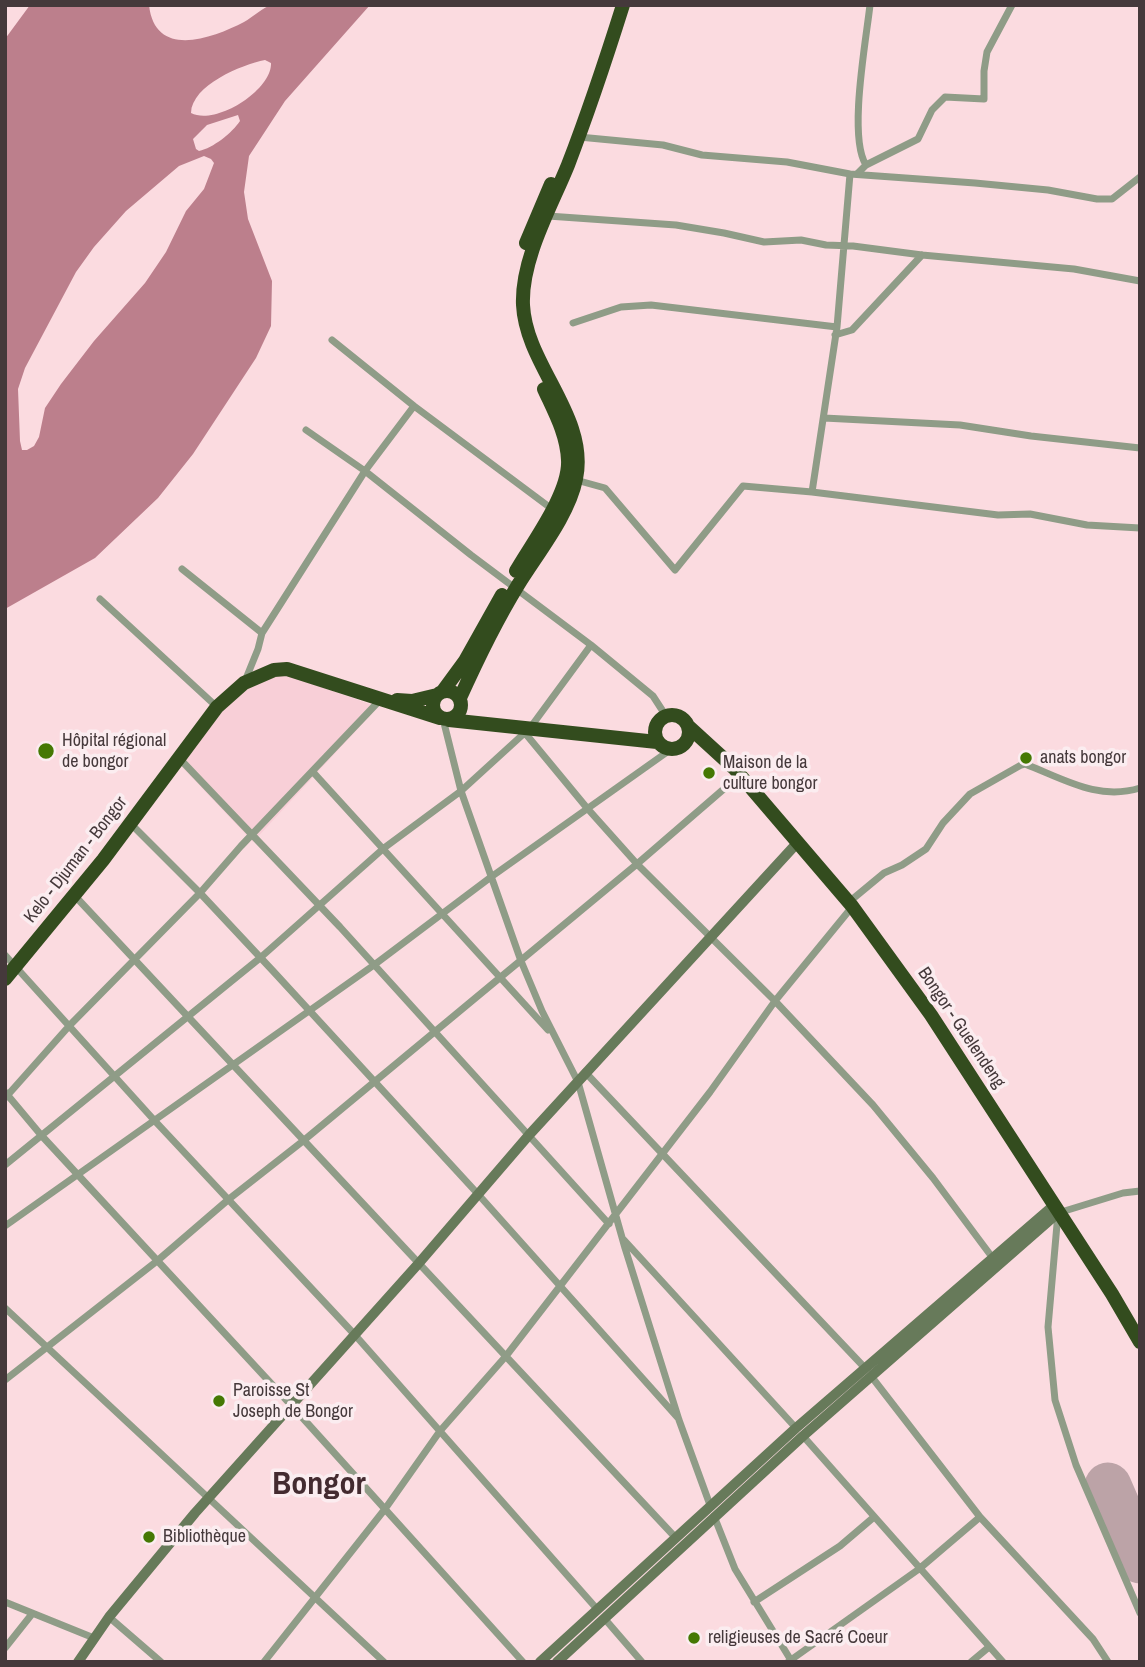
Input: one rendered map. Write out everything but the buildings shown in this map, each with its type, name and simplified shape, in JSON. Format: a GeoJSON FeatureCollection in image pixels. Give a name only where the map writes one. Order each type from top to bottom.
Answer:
{"type":"FeatureCollection","features":[{"type":"Feature","properties":{"kind":"highway"},"geometry":{"type":"LineString","coordinates":[[596,84],[526,241],[514,289],[518,326],[565,442],[568,462],[566,477],[512,586],[460,699],[459,713],[444,719],[435,713],[433,706],[440,693],[465,662],[512,586],[561,515],[576,480],[579,460],[575,437],[532,341],[523,307],[527,269],[578,137],[623,5]]}},
{"type":"Feature","properties":{"kind":"highway","name":"Kelo - Djuman - Bongor"},"geometry":{"type":"LineString","coordinates":[[5,979],[75,896],[217,707],[244,682],[274,670],[287,669],[444,719],[508,724]]}},
{"type":"Feature","properties":{"kind":"highway"},"geometry":{"type":"LineString","coordinates":[[440,693],[450,691],[460,699]]}},
{"type":"Feature","properties":{"kind":"highway","name":"Kelo - Djuman - Bongor"},"geometry":{"type":"LineString","coordinates":[[382,699],[412,701],[440,693]]}},
{"type":"Feature","properties":{"kind":"highway","name":"Kelo - Djuman - Bongor"},"geometry":{"type":"LineString","coordinates":[[460,699],[475,711],[528,730],[657,741]]}},
{"type":"Feature","properties":{"kind":"highway"},"geometry":{"type":"LineString","coordinates":[[622,738],[640,733],[662,719],[677,715],[688,726],[689,736],[677,748]]}},
{"type":"Feature","properties":{"kind":"highway"},"geometry":{"type":"LineString","coordinates":[[662,719],[654,731],[657,741],[677,748],[722,755]]}},
{"type":"Feature","properties":{"kind":"highway","name":"Bongor - Guelendeng"},"geometry":{"type":"LineString","coordinates":[[688,726],[722,755],[851,904],[926,1007],[1112,1294],[1140,1342]]}},
{"type":"Feature","properties":{"kind":"main road"},"geometry":{"type":"LineString","coordinates":[[78,1662],[110,1617],[209,1498],[419,1263],[529,1135],[798,842]]}},
{"type":"Feature","properties":{"kind":"main road"},"geometry":{"type":"LineString","coordinates":[[557,1662],[601,1613],[712,1510],[868,1372],[992,1257],[1056,1210]]}},
{"type":"Feature","properties":{"kind":"main road"},"geometry":{"type":"LineString","coordinates":[[868,1372],[1056,1210]]}},
{"type":"Feature","properties":{"kind":"main road"},"geometry":{"type":"LineString","coordinates":[[640,1576],[675,1537],[712,1510]]}},
{"type":"Feature","properties":{"kind":"main road"},"geometry":{"type":"LineString","coordinates":[[540,1662],[601,1613]]}},
{"type":"Feature","properties":{"kind":"street"},"geometry":{"type":"LineString","coordinates":[[866,164],[860,151],[857,126],[870,5]]}},
{"type":"Feature","properties":{"kind":"street"},"geometry":{"type":"LineString","coordinates":[[812,492],[836,331],[843,246],[853,174],[866,164],[918,139],[932,110],[945,97],[984,99],[987,52],[1012,5]]}},
{"type":"Feature","properties":{"kind":"street"},"geometry":{"type":"LineString","coordinates":[[578,137],[663,145],[702,155],[787,162],[853,174],[975,183],[1110,200],[1140,177]]}},
{"type":"Feature","properties":{"kind":"street"},"geometry":{"type":"LineString","coordinates":[[548,216],[676,225],[764,242],[800,240],[826,245],[1074,269],[1140,281]]}},
{"type":"Feature","properties":{"kind":"street"},"geometry":{"type":"LineString","coordinates":[[573,323],[621,307],[651,304],[836,331],[852,330],[922,255]]}},
{"type":"Feature","properties":{"kind":"street"},"geometry":{"type":"LineString","coordinates":[[332,340],[414,406],[552,509]]}},
{"type":"Feature","properties":{"kind":"street"},"geometry":{"type":"LineString","coordinates":[[244,682],[258,649],[261,633],[365,471],[414,406]]}},
{"type":"Feature","properties":{"kind":"street"},"geometry":{"type":"LineString","coordinates":[[824,418],[968,425],[1031,436],[1140,448]]}},
{"type":"Feature","properties":{"kind":"street"},"geometry":{"type":"LineString","coordinates":[[306,430],[365,471],[592,645],[653,696],[662,719]]}},
{"type":"Feature","properties":{"kind":"street"},"geometry":{"type":"LineString","coordinates":[[576,480],[605,488],[675,570],[743,486],[998,515],[1030,514],[1087,525],[1140,528]]}},
{"type":"Feature","properties":{"kind":"street"},"geometry":{"type":"LineString","coordinates":[[181,569],[261,633]]}},
{"type":"Feature","properties":{"kind":"street"},"geometry":{"type":"LineString","coordinates":[[100,599],[217,707]]}},
{"type":"Feature","properties":{"kind":"street"},"geometry":{"type":"LineString","coordinates":[[5,1165],[260,958],[384,848],[461,791],[528,730],[592,645]]}},
{"type":"Feature","properties":{"kind":"street"},"geometry":{"type":"LineString","coordinates":[[382,699],[6,1095],[523,1662]]}},
{"type":"Feature","properties":{"kind":"street"},"geometry":{"type":"LineString","coordinates":[[444,719],[461,791],[521,961],[555,1038]]}},
{"type":"Feature","properties":{"kind":"street"},"geometry":{"type":"LineString","coordinates":[[528,730],[587,808],[637,864],[775,1001],[902,1138],[992,1257]]}},
{"type":"Feature","properties":{"kind":"street"},"geometry":{"type":"LineString","coordinates":[[5,1226],[309,1012],[587,808],[677,748]]}},
{"type":"Feature","properties":{"kind":"street"},"geometry":{"type":"LineString","coordinates":[[178,758],[320,906],[609,1224]]}},
{"type":"Feature","properties":{"kind":"street"},"geometry":{"type":"LineString","coordinates":[[264,1662],[385,1509],[440,1431],[506,1356],[609,1224],[775,1001],[851,904],[876,878],[926,849],[943,823],[971,794],[1021,765],[1026,764],[1058,778],[1105,793],[1122,793],[1140,788]]}},
{"type":"Feature","properties":{"kind":"street"},"geometry":{"type":"LineString","coordinates":[[313,772],[555,1038],[582,1077],[661,1153],[868,1372],[980,1517],[1093,1639],[1108,1662]]}},
{"type":"Feature","properties":{"kind":"street"},"geometry":{"type":"LineString","coordinates":[[5,1380],[157,1261],[229,1199],[374,1083],[740,775]]}},
{"type":"Feature","properties":{"kind":"street"},"geometry":{"type":"LineString","coordinates":[[131,824],[200,893],[477,1193],[679,1420]]}},
{"type":"Feature","properties":{"kind":"street"},"geometry":{"type":"LineString","coordinates":[[75,896],[675,1537]]}},
{"type":"Feature","properties":{"kind":"street"},"geometry":{"type":"LineString","coordinates":[[5,955],[154,1120],[355,1335],[601,1613],[640,1659],[629,1662]]}},
{"type":"Feature","properties":{"kind":"street"},"geometry":{"type":"LineString","coordinates":[[582,1077],[615,1216],[679,1420],[725,1548],[790,1661],[919,1569],[980,1517]]}},
{"type":"Feature","properties":{"kind":"street"},"geometry":{"type":"LineString","coordinates":[[1140,1191],[1056,1210],[1048,1327],[1055,1400],[1076,1465],[1140,1613]]}},
{"type":"Feature","properties":{"kind":"street"},"geometry":{"type":"LineString","coordinates":[[622,1237],[800,1432],[1003,1662]]}},
{"type":"Feature","properties":{"kind":"street"},"geometry":{"type":"LineString","coordinates":[[5,1308],[384,1662]]}},
{"type":"Feature","properties":{"kind":"street"},"geometry":{"type":"LineString","coordinates":[[754,1602],[840,1546],[874,1517]]}},
{"type":"Feature","properties":{"kind":"street"},"geometry":{"type":"LineString","coordinates":[[5,1602],[94,1638]]}},
{"type":"Feature","properties":{"kind":"street"},"geometry":{"type":"LineString","coordinates":[[5,1648],[32,1614]]}},
{"type":"Feature","properties":{"kind":"street"},"geometry":{"type":"LineString","coordinates":[[110,1617],[161,1662]]}},
{"type":"Feature","properties":{"kind":"street"},"geometry":{"type":"LineString","coordinates":[[971,1662],[989,1647]]}},
{"type":"Feature","properties":{"kind":"shaded area"},"geometry":{"type":"Polygon","coordinates":[[[30,5],[149,5],[154,22],[162,33],[174,39],[187,40],[217,34],[272,5],[370,5],[285,101],[249,156],[244,192],[248,219],[272,281],[271,326],[256,358],[193,454],[158,498],[95,558],[5,609],[5,39],[30,5]],[[265,60],[243,66],[209,85],[193,103],[191,113],[202,116],[214,114],[241,103],[253,94],[269,73],[271,63],[265,60]],[[238,115],[207,125],[193,139],[199,151],[222,139],[240,121],[238,115]],[[204,156],[179,166],[126,211],[76,272],[25,368],[18,389],[22,450],[34,446],[39,437],[45,408],[61,384],[94,341],[145,283],[166,252],[186,211],[204,189],[214,163],[204,156]]]}},
{"type":"Feature","properties":{"kind":"shaded area"},"geometry":{"type":"Polygon","coordinates":[[[282,673],[378,707],[253,842],[181,766],[228,703],[252,684],[282,673]]]}},
{"type":"Feature","properties":{"kind":"runway"},"geometry":{"type":"LineString","coordinates":[[1108,1486],[1140,1560]]}},
{"type":"Feature","properties":{"kind":"place","name":"Hôpital régional de bongor"},"geometry":{"type":"Point","coordinates":[46,751]}},
{"type":"Feature","properties":{"kind":"place","name":"anats bongor"},"geometry":{"type":"Point","coordinates":[1026,758]}},
{"type":"Feature","properties":{"kind":"place","name":"Maison de la culture bongor"},"geometry":{"type":"Point","coordinates":[709,773]}},
{"type":"Feature","properties":{"kind":"place","name":"Paroisse St Joseph de Bongor"},"geometry":{"type":"Point","coordinates":[219,1401]}},
{"type":"Feature","properties":{"kind":"place","name":"Bibliothèque"},"geometry":{"type":"Point","coordinates":[149,1537]}},
{"type":"Feature","properties":{"kind":"place","name":"religieuses de Sacré Coeur"},"geometry":{"type":"Point","coordinates":[694,1638]}},
{"type":"Feature","properties":{"kind":"district","name":"Bongor"},"geometry":{"type":"Point","coordinates":[319,1485]}}]}
